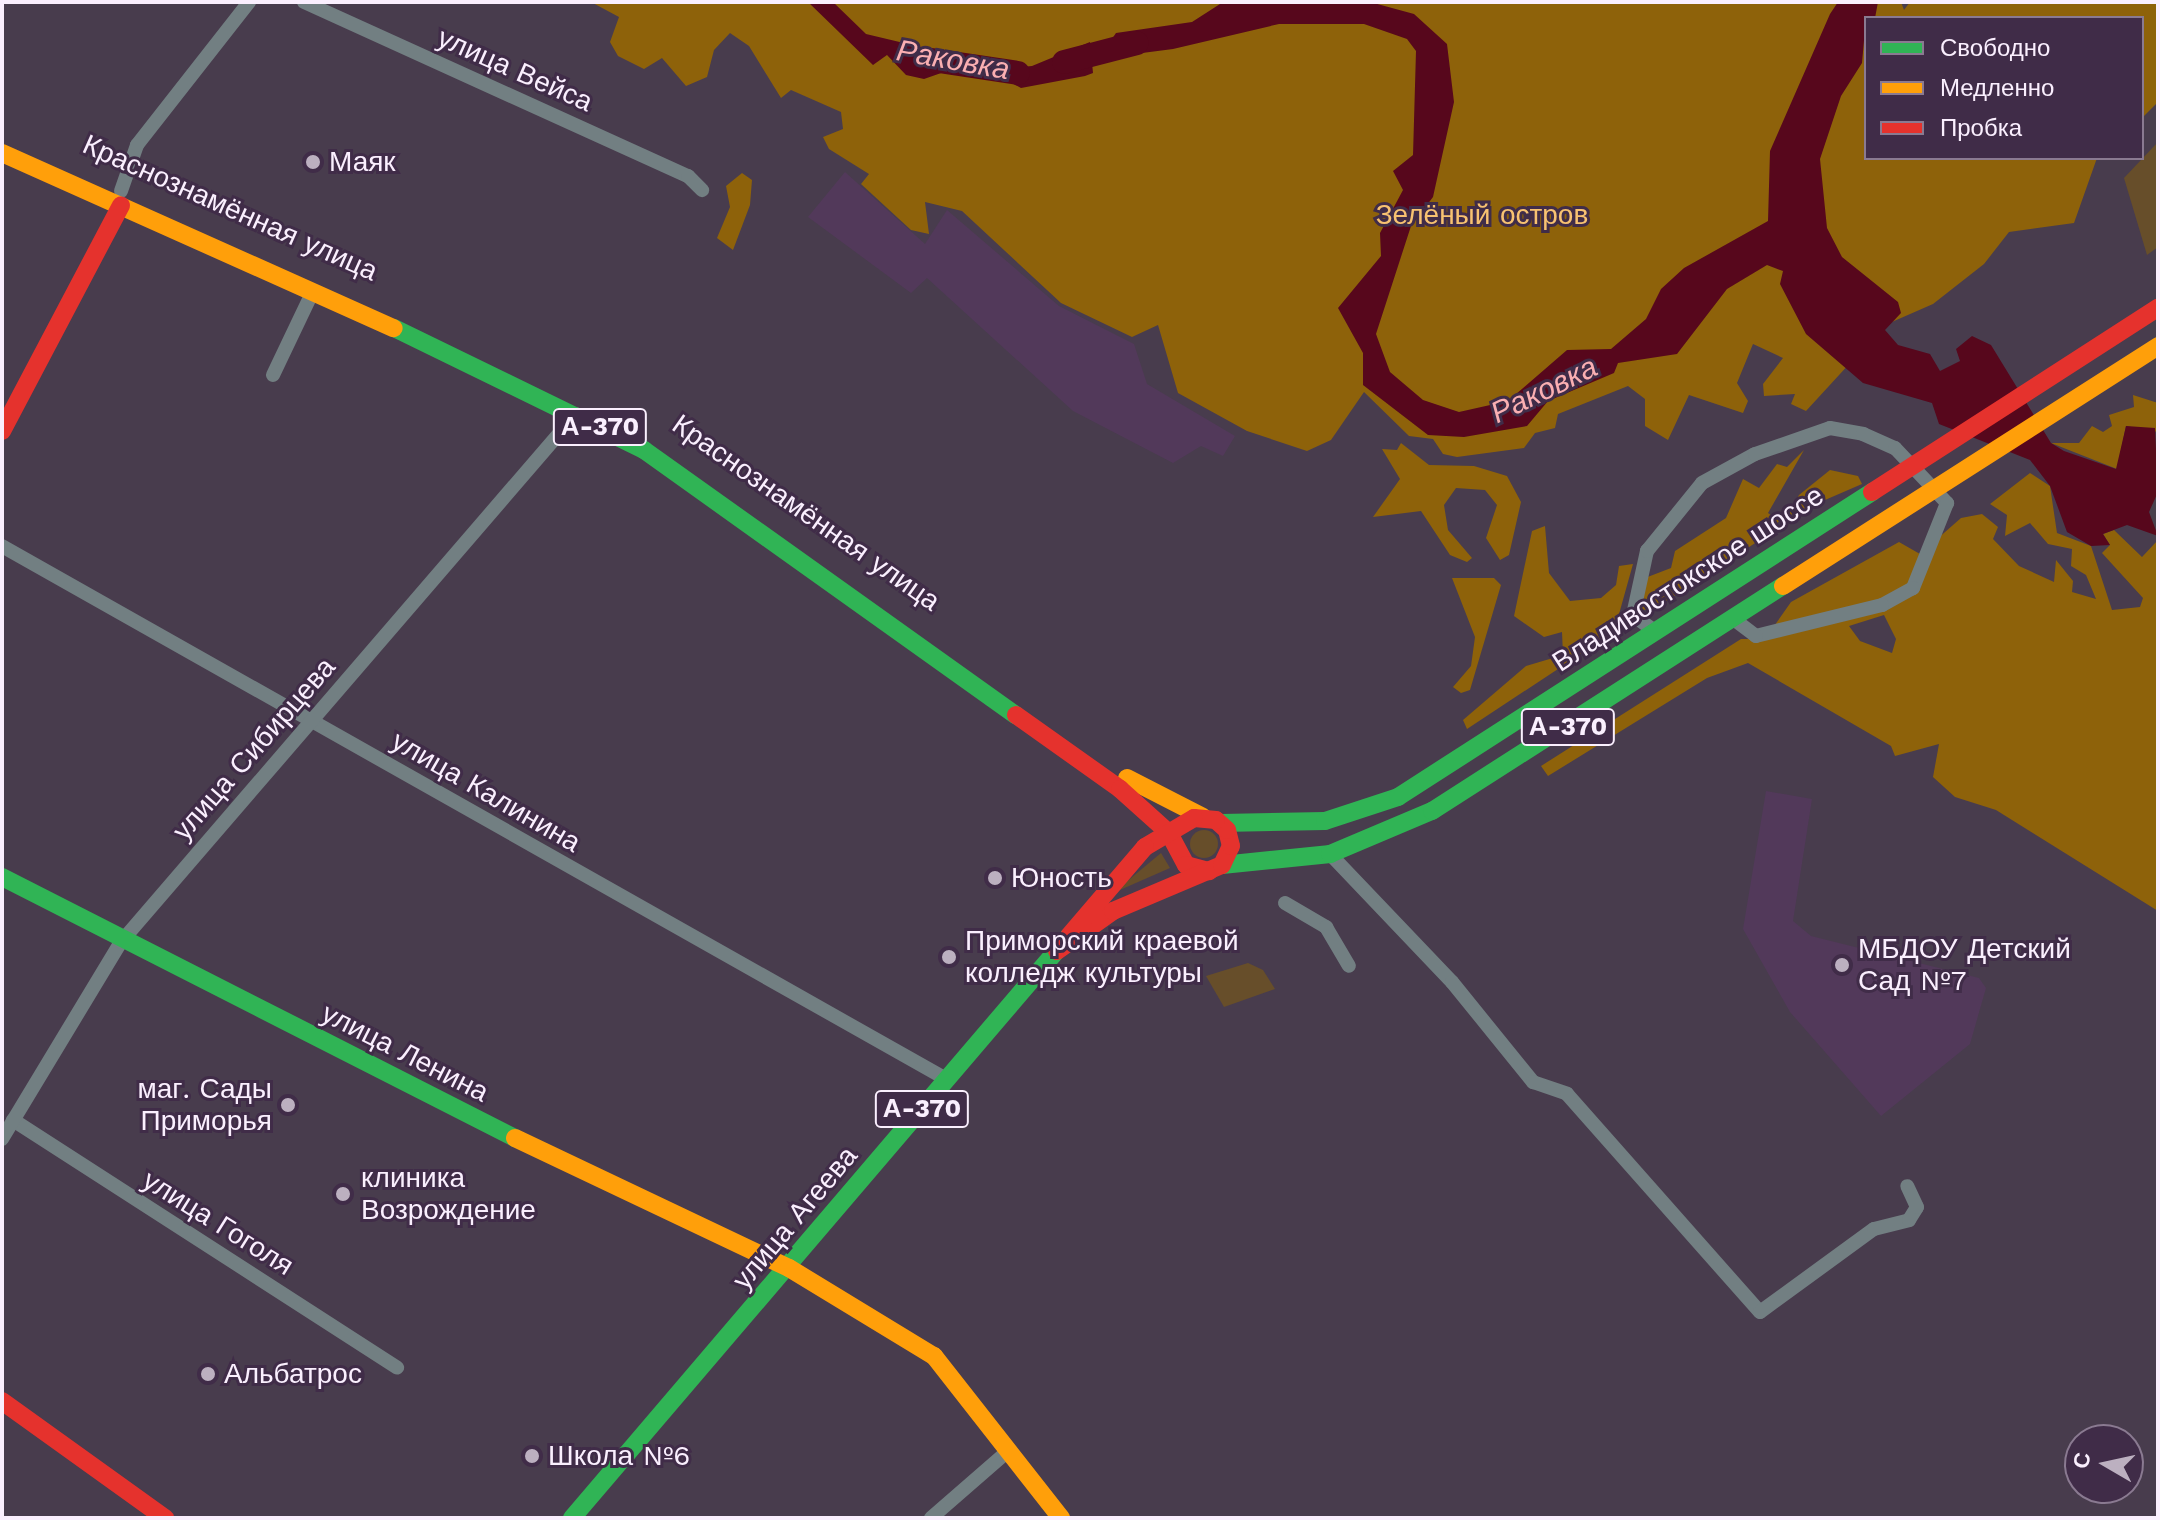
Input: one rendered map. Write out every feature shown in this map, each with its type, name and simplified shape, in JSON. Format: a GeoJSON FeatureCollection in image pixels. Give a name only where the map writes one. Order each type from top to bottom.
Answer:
{"type":"FeatureCollection","features":[{"type":"Feature","properties":{"kind":"main road","name":"Краснознамённая улица"},"geometry":{"type":"LineString","coordinates":[[2,139],[121,198],[581,408],[767,515],[1147,792],[1212,820]]}},
{"type":"Feature","properties":{"kind":"main road","name":"Краснознамённая улица"},"geometry":{"type":"LineString","coordinates":[[2,153],[121,198]]}},
{"type":"Feature","properties":{"kind":"main road"},"geometry":{"type":"LineString","coordinates":[[2,431],[121,198]]}},
{"type":"Feature","properties":{"kind":"main road","name":"Краснознамённая улица"},"geometry":{"type":"LineString","coordinates":[[262,261],[313,291],[581,408],[713,492],[1120,789],[1169,833]]}},
{"type":"Feature","properties":{"kind":"main road","name":"Владивостокское шоссе"},"geometry":{"type":"LineString","coordinates":[[1212,820],[1325,821],[1371,809],[1782,552],[2154,311]]}},
{"type":"Feature","properties":{"kind":"main road","name":"Владивостокское шоссе"},"geometry":{"type":"LineString","coordinates":[[1216,868],[1330,854],[1432,811],[1889,524],[2158,346]]}},
{"type":"Feature","properties":{"kind":"main road"},"geometry":{"type":"LineString","coordinates":[[1782,552],[1798,568],[1799,581]]}},
{"type":"Feature","properties":{"kind":"main road"},"geometry":{"type":"LineString","coordinates":[[1212,820],[1231,846],[1216,868]]}},
{"type":"Feature","properties":{"kind":"main road","name":"А-370"},"geometry":{"type":"LineString","coordinates":[[1212,820],[1169,833],[1186,865],[1216,868]]}},
{"type":"Feature","properties":{"kind":"main road","name":"улица Агеева"},"geometry":{"type":"LineString","coordinates":[[572,1518],[789,1268],[1145,847],[1169,833]]}},
{"type":"Feature","properties":{"kind":"main road","name":"улица Агеева"},"geometry":{"type":"LineString","coordinates":[[1057,951],[1113,911],[1216,868]]}},
{"type":"Feature","properties":{"kind":"main road","name":"улица Ленина"},"geometry":{"type":"LineString","coordinates":[[2,877],[121,942],[789,1268],[934,1356],[1061,1518]]}},
{"type":"Feature","properties":{"kind":"main road"},"geometry":{"type":"LineString","coordinates":[[2,1401],[165,1518]]}},
{"type":"Feature","properties":{"kind":"street"},"geometry":{"type":"LineString","coordinates":[[121,198],[137,145],[249,2]]}},
{"type":"Feature","properties":{"kind":"street","name":"улица Вейса"},"geometry":{"type":"LineString","coordinates":[[304,2],[688,176],[702,190]]}},
{"type":"Feature","properties":{"kind":"street"},"geometry":{"type":"LineString","coordinates":[[273,375],[313,291]]}},
{"type":"Feature","properties":{"kind":"street","name":"улица Сибирцева"},"geometry":{"type":"LineString","coordinates":[[2,1139],[121,942],[314,723],[581,408]]}},
{"type":"Feature","properties":{"kind":"street"},"geometry":{"type":"LineString","coordinates":[[1656,632],[1633,615],[1647,551],[1702,483],[1745,459],[1830,428],[1863,434],[1895,448],[1947,503],[1913,588],[1882,605],[1756,636],[1736,621]]}},
{"type":"Feature","properties":{"kind":"street","name":"улица Калинина"},"geometry":{"type":"LineString","coordinates":[[2,546],[946,1079]]}},
{"type":"Feature","properties":{"kind":"street"},"geometry":{"type":"LineString","coordinates":[[1330,854],[1452,982],[1533,1082],[1567,1094],[1760,1312],[1874,1229],[1909,1220],[1917,1207],[1907,1186]]}},
{"type":"Feature","properties":{"kind":"street"},"geometry":{"type":"LineString","coordinates":[[1285,903],[1326,927],[1349,966]]}},
{"type":"Feature","properties":{"kind":"street","name":"улица Гоголя"},"geometry":{"type":"LineString","coordinates":[[13,1120],[397,1367]]}},
{"type":"Feature","properties":{"kind":"street"},"geometry":{"type":"LineString","coordinates":[[931,1518],[1008,1451]]}},
{"type":"Feature","properties":{"kind":"shaded area"},"geometry":{"type":"Polygon","coordinates":[[[2158,142],[2158,247],[2147,255],[2124,178],[2158,142]]]}},
{"type":"Feature","properties":{"kind":"shaded area"},"geometry":{"type":"Polygon","coordinates":[[[845,172],[925,244],[947,210],[1059,306],[1134,344],[1147,384],[1235,436],[1223,456],[1201,446],[1173,463],[1073,411],[927,278],[911,293],[808,217],[845,172]]]}},
{"type":"Feature","properties":{"kind":"shaded area","name":"МБДОУ Детский Сад №7"},"geometry":{"type":"Polygon","coordinates":[[[1766,791],[1812,799],[1793,921],[1811,936],[1979,978],[1986,988],[1970,1044],[1881,1116],[1790,1012],[1743,929],[1766,791]]]}},
{"type":"Feature","properties":{"kind":"shaded area"},"geometry":{"type":"Polygon","coordinates":[[[1204,830],[1214,834],[1218,844],[1214,854],[1204,858],[1194,854],[1190,844],[1194,834],[1204,830]]]}},
{"type":"Feature","properties":{"kind":"shaded area"},"geometry":{"type":"Polygon","coordinates":[[[1161,853],[1170,868],[1113,893],[1161,853]]]}},
{"type":"Feature","properties":{"kind":"shaded area"},"geometry":{"type":"Polygon","coordinates":[[[1248,963],[1263,970],[1275,989],[1224,1007],[1206,976],[1248,963]]]}},
{"type":"Feature","properties":{"kind":"green space","name":"Зелёный остров"},"geometry":{"type":"Polygon","coordinates":[[[591,2],[1901,2],[1904,10],[1910,2],[2158,2],[2158,102],[2144,116],[2144,16],[1864,16],[1864,160],[2096,160],[2074,223],[2009,232],[1984,264],[1933,304],[1885,325],[1806,411],[1791,404],[1795,394],[1764,396],[1763,384],[1783,358],[1753,344],[1737,383],[1748,401],[1743,413],[1689,395],[1668,440],[1645,426],[1645,399],[1628,386],[1558,414],[1555,428],[1535,433],[1524,448],[1457,457],[1443,454],[1433,439],[1409,436],[1364,392],[1331,440],[1307,451],[1247,431],[1178,393],[1158,325],[1132,337],[1061,303],[962,211],[925,202],[929,234],[911,230],[861,184],[869,174],[829,149],[823,137],[843,129],[841,112],[791,90],[781,98],[749,46],[730,33],[714,50],[707,77],[686,86],[662,58],[644,69],[618,56],[610,42],[619,17],[591,2]]]}},
{"type":"Feature","properties":{"kind":"green space"},"geometry":{"type":"Polygon","coordinates":[[[742,173],[752,180],[750,205],[733,250],[717,238],[730,207],[726,186],[742,173]]]}},
{"type":"Feature","properties":{"kind":"green space"},"geometry":{"type":"Polygon","coordinates":[[[2133,395],[2158,403],[2158,432],[2126,426],[2117,469],[2051,443],[2079,443],[2092,426],[2103,432],[2112,426],[2109,415],[2134,407],[2133,395]]]}},
{"type":"Feature","properties":{"kind":"green space"},"geometry":{"type":"Polygon","coordinates":[[[1401,443],[1429,465],[1474,466],[1507,476],[1521,502],[1509,555],[1500,560],[1486,538],[1497,505],[1485,490],[1456,488],[1444,505],[1448,530],[1472,558],[1467,562],[1450,555],[1421,511],[1373,517],[1400,479],[1382,449],[1397,450],[1401,443]]]}},
{"type":"Feature","properties":{"kind":"green space"},"geometry":{"type":"Polygon","coordinates":[[[1804,450],[1768,513],[1779,521],[1769,534],[1651,611],[1641,609],[1645,578],[1671,568],[1675,551],[1726,518],[1743,479],[1759,488],[1777,464],[1787,467],[1804,450]]]}},
{"type":"Feature","properties":{"kind":"green space"},"geometry":{"type":"Polygon","coordinates":[[[1830,470],[1858,476],[1862,484],[1788,516],[1799,495],[1830,470]]]}},
{"type":"Feature","properties":{"kind":"green space"},"geometry":{"type":"Polygon","coordinates":[[[2030,473],[2050,486],[2057,533],[2091,546],[2112,610],[2140,607],[2143,598],[2102,553],[2110,545],[2103,534],[2114,530],[2142,557],[2158,540],[2158,911],[1996,810],[1955,797],[1933,777],[1939,744],[1895,756],[1891,746],[1748,663],[1707,678],[1548,776],[1541,766],[1741,639],[1765,639],[1791,602],[1899,542],[1920,554],[1961,518],[1982,514],[1998,527],[1993,539],[2019,566],[2054,582],[2056,560],[2073,581],[2072,592],[2096,599],[2086,575],[2071,566],[2072,549],[2048,544],[2030,523],[2005,536],[2007,515],[1990,504],[2030,473]],[[1884,615],[1849,626],[1860,641],[1892,653],[1896,639],[1884,615]]]}},
{"type":"Feature","properties":{"kind":"green space"},"geometry":{"type":"Polygon","coordinates":[[[1545,526],[1549,573],[1570,601],[1601,598],[1616,585],[1619,566],[1633,564],[1614,632],[1467,729],[1463,720],[1526,666],[1563,655],[1562,632],[1544,637],[1514,616],[1532,531],[1545,526]]]}},
{"type":"Feature","properties":{"kind":"green space"},"geometry":{"type":"Polygon","coordinates":[[[1452,578],[1494,578],[1501,585],[1470,690],[1461,693],[1453,687],[1471,666],[1475,637],[1452,578]]]}},
{"type":"Feature","properties":{"kind":"water"},"geometry":{"type":"Polygon","coordinates":[[[808,2],[833,2],[866,34],[950,54],[964,65],[924,79],[906,75],[887,55],[873,65],[808,2]]]}},
{"type":"Feature","properties":{"kind":"water"},"geometry":{"type":"Polygon","coordinates":[[[1370,2],[1414,14],[1447,44],[1454,102],[1433,197],[1411,226],[1376,334],[1390,372],[1423,400],[1459,412],[1508,401],[1567,350],[1611,349],[1646,319],[1661,289],[1684,268],[1768,221],[1770,151],[1830,14],[1838,2],[1878,2],[1875,16],[1864,16],[1862,63],[1841,96],[1820,159],[1827,228],[1842,257],[1898,302],[1901,313],[1885,330],[1898,345],[1930,354],[1940,371],[1960,361],[1956,349],[1972,336],[1991,345],[2051,443],[2064,451],[2116,469],[2126,426],[2155,428],[2158,492],[2149,512],[2158,536],[2127,525],[2103,534],[2110,545],[2091,546],[2067,532],[2050,486],[2030,460],[1939,424],[1932,403],[1863,383],[1806,334],[1780,284],[1783,271],[1767,265],[1727,289],[1677,354],[1618,363],[1614,373],[1548,401],[1527,426],[1464,437],[1428,435],[1363,385],[1363,353],[1338,308],[1381,256],[1380,233],[1403,190],[1393,171],[1413,155],[1416,51],[1407,39],[1364,24],[1279,24],[1173,49],[1119,56],[1105,49],[1116,33],[1192,22],[1220,4],[1370,2]]]}},
{"type":"Feature","properties":{"kind":"water"},"geometry":{"type":"Polygon","coordinates":[[[1090,42],[1093,73],[1085,76],[1021,88],[987,70],[1032,66],[1090,42]]]}},
{"type":"Feature","properties":{"kind":"waterway","name":"Раковка"},"geometry":{"type":"LineString","coordinates":[[1064,62],[1137,43]]}},
{"type":"Feature","properties":{"kind":"waterway","name":"Раковка"},"geometry":{"type":"LineString","coordinates":[[932,60],[1018,73]]}},
{"type":"Feature","properties":{"kind":"traffic: fast"},"geometry":{"type":"LineString","coordinates":[[394,328],[644,450],[1016,715]]}},
{"type":"Feature","properties":{"kind":"traffic: fast"},"geometry":{"type":"LineString","coordinates":[[1221,823],[1325,821],[1398,797],[1872,492]]}},
{"type":"Feature","properties":{"kind":"traffic: fast"},"geometry":{"type":"LineString","coordinates":[[1222,865],[1330,854],[1432,811],[1783,586]]}},
{"type":"Feature","properties":{"kind":"traffic: fast"},"geometry":{"type":"LineString","coordinates":[[2,877],[515,1138]]}},
{"type":"Feature","properties":{"kind":"traffic: fast"},"geometry":{"type":"LineString","coordinates":[[572,1518],[1069,936]]}},
{"type":"Feature","properties":{"kind":"traffic: slow"},"geometry":{"type":"LineString","coordinates":[[2,153],[394,328]]}},
{"type":"Feature","properties":{"kind":"traffic: slow"},"geometry":{"type":"LineString","coordinates":[[1783,586],[2158,346]]}},
{"type":"Feature","properties":{"kind":"traffic: slow"},"geometry":{"type":"LineString","coordinates":[[1127,778],[1203,817]]}},
{"type":"Feature","properties":{"kind":"traffic: slow"},"geometry":{"type":"LineString","coordinates":[[515,1138],[789,1268]]}},
{"type":"Feature","properties":{"kind":"traffic: slow"},"geometry":{"type":"LineString","coordinates":[[789,1268],[934,1356],[1061,1518]]}},
{"type":"Feature","properties":{"kind":"traffic: jam"},"geometry":{"type":"LineString","coordinates":[[2,431],[121,205]]}},
{"type":"Feature","properties":{"kind":"traffic: jam"},"geometry":{"type":"LineString","coordinates":[[1872,492],[2158,308]]}},
{"type":"Feature","properties":{"kind":"traffic: jam"},"geometry":{"type":"LineString","coordinates":[[1016,715],[1120,789],[1169,833],[1186,865],[1209,871]]}},
{"type":"Feature","properties":{"kind":"traffic: jam"},"geometry":{"type":"LineString","coordinates":[[1057,951],[1113,911],[1222,865],[1231,846],[1227,830],[1216,820],[1194,818],[1145,847],[1069,936]]}},
{"type":"Feature","properties":{"kind":"traffic: jam"},"geometry":{"type":"LineString","coordinates":[[2,1401],[165,1518]]}},
{"type":"Feature","properties":{"kind":"place","name":"Маяк"},"geometry":{"type":"Point","coordinates":[313,162]}},
{"type":"Feature","properties":{"kind":"place","name":"Юность"},"geometry":{"type":"Point","coordinates":[995,878]}},
{"type":"Feature","properties":{"kind":"place","name":"Приморский краевой колледж культуры"},"geometry":{"type":"Point","coordinates":[949,957]}},
{"type":"Feature","properties":{"kind":"place","name":"МБДОУ Детский Сад №7"},"geometry":{"type":"Point","coordinates":[1842,965]}},
{"type":"Feature","properties":{"kind":"place","name":"маг. Сады Приморья"},"geometry":{"type":"Point","coordinates":[288,1105]}},
{"type":"Feature","properties":{"kind":"place","name":"клиника Возрождение"},"geometry":{"type":"Point","coordinates":[343,1194]}},
{"type":"Feature","properties":{"kind":"place","name":"Альбатрос"},"geometry":{"type":"Point","coordinates":[208,1374]}},
{"type":"Feature","properties":{"kind":"place","name":"Школа №6"},"geometry":{"type":"Point","coordinates":[532,1456]}}]}
